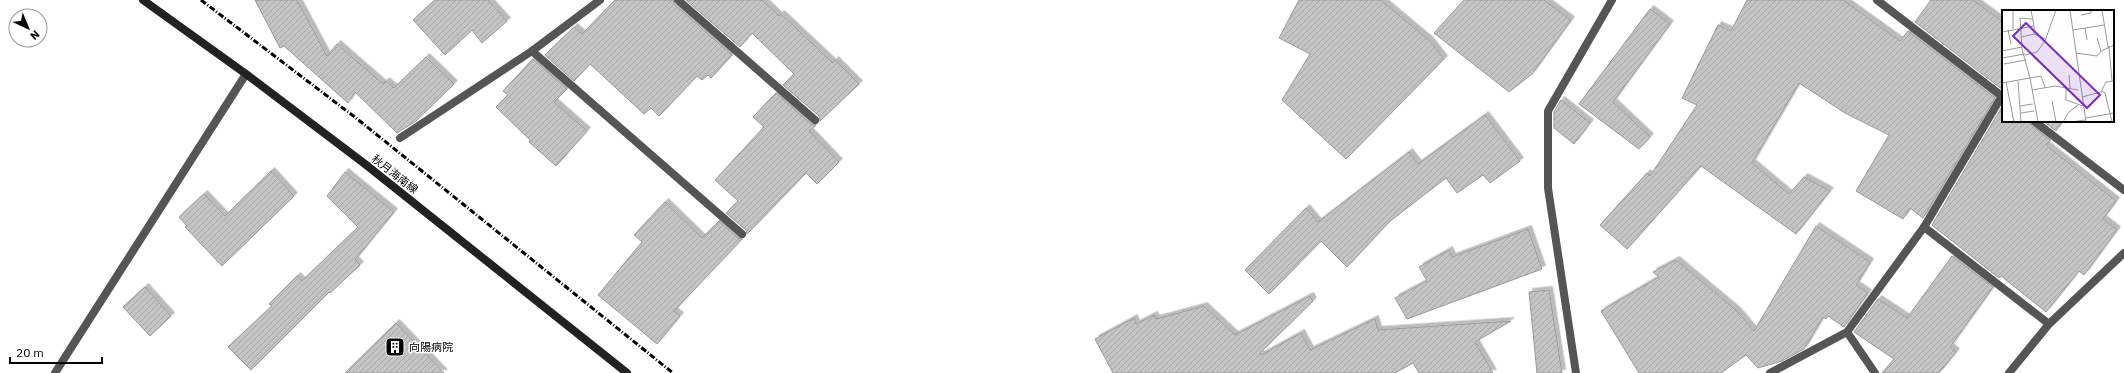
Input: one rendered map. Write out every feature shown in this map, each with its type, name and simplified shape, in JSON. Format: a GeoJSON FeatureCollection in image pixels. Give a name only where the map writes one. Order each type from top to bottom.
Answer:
{"type":"FeatureCollection","features":[{"type":"Feature","properties":{"kind":"main road","name":"秋月海南線"},"geometry":{"type":"LineString","coordinates":[[143,0],[246,74],[371,169],[627,373]]}},
{"type":"Feature","properties":{"kind":"street"},"geometry":{"type":"LineString","coordinates":[[400,138],[532,51],[600,0]]}},
{"type":"Feature","properties":{"kind":"street"},"geometry":{"type":"LineString","coordinates":[[678,0],[815,120]]}},
{"type":"Feature","properties":{"kind":"street"},"geometry":{"type":"LineString","coordinates":[[1576,373],[1548,188],[1548,111],[1612,0]]}},
{"type":"Feature","properties":{"kind":"street"},"geometry":{"type":"LineString","coordinates":[[1877,0],[2002,96]]}},
{"type":"Feature","properties":{"kind":"street"},"geometry":{"type":"LineString","coordinates":[[532,51],[742,234]]}},
{"type":"Feature","properties":{"kind":"street"},"geometry":{"type":"LineString","coordinates":[[54,373],[246,74]]}},
{"type":"Feature","properties":{"kind":"street"},"geometry":{"type":"LineString","coordinates":[[1770,373],[1847,332],[1924,227],[2002,99]]}},
{"type":"Feature","properties":{"kind":"street"},"geometry":{"type":"LineString","coordinates":[[2035,122],[2124,190]]}},
{"type":"Feature","properties":{"kind":"street"},"geometry":{"type":"LineString","coordinates":[[1924,227],[2049,324]]}},
{"type":"Feature","properties":{"kind":"street"},"geometry":{"type":"LineString","coordinates":[[2009,373],[2049,324],[2124,253]]}},
{"type":"Feature","properties":{"kind":"street"},"geometry":{"type":"LineString","coordinates":[[1847,332],[1875,373]]}},
{"type":"Feature","properties":{"kind":"building"},"geometry":{"type":"Polygon","coordinates":[[[255,0],[297,0],[327,56],[337,44],[383,84],[386,81],[394,88],[426,57],[454,84],[416,121],[397,133],[355,92],[348,103],[284,46],[280,48],[255,0]]]}},
{"type":"Feature","properties":{"kind":"building"},"geometry":{"type":"Polygon","coordinates":[[[435,0],[488,0],[507,21],[482,43],[472,30],[445,55],[413,20],[435,0]]]}},
{"type":"Feature","properties":{"kind":"building"},"geometry":{"type":"Polygon","coordinates":[[[615,0],[673,0],[674,4],[732,55],[711,78],[708,75],[702,80],[697,76],[659,116],[651,108],[644,114],[590,64],[574,81],[545,55],[574,27],[582,34],[615,0]]]}},
{"type":"Feature","properties":{"kind":"building"},"geometry":{"type":"Polygon","coordinates":[[[686,0],[762,0],[779,16],[781,14],[833,63],[835,60],[859,84],[820,121],[819,116],[783,85],[794,74],[752,33],[740,47],[686,0]]]}},
{"type":"Feature","properties":{"kind":"building"},"geometry":{"type":"Polygon","coordinates":[[[1299,0],[1381,0],[1430,41],[1444,59],[1346,159],[1282,100],[1310,54],[1279,38],[1299,0]]]}},
{"type":"Feature","properties":{"kind":"building"},"geometry":{"type":"Polygon","coordinates":[[[1464,0],[1544,0],[1571,20],[1532,74],[1509,92],[1434,33],[1464,0]]]}},
{"type":"Feature","properties":{"kind":"building"},"geometry":{"type":"Polygon","coordinates":[[[1747,0],[1843,0],[1900,41],[1908,31],[1995,98],[1923,218],[1910,208],[1903,219],[1856,191],[1889,135],[1845,113],[1799,83],[1752,163],[1789,194],[1804,177],[1830,191],[1796,234],[1701,166],[1627,249],[1600,225],[1647,173],[1650,176],[1697,105],[1682,98],[1718,25],[1731,31],[1747,0]]]}},
{"type":"Feature","properties":{"kind":"building"},"geometry":{"type":"Polygon","coordinates":[[[1931,0],[1973,0],[2002,21],[2002,89],[1915,22],[1931,0]]]}},
{"type":"Feature","properties":{"kind":"building"},"geometry":{"type":"Polygon","coordinates":[[[1650,9],[1670,24],[1613,102],[1650,137],[1639,149],[1579,104],[1650,9]]]}},
{"type":"Feature","properties":{"kind":"building"},"geometry":{"type":"Polygon","coordinates":[[[533,59],[567,89],[554,102],[587,131],[556,166],[529,142],[530,140],[496,107],[508,95],[503,91],[533,59]]]}},
{"type":"Feature","properties":{"kind":"building"},"geometry":{"type":"Polygon","coordinates":[[[776,93],[811,124],[816,125],[809,131],[839,162],[817,184],[806,173],[747,234],[746,230],[726,213],[738,201],[715,180],[764,127],[753,117],[776,93]]]}},
{"type":"Feature","properties":{"kind":"building"},"geometry":{"type":"Polygon","coordinates":[[[1561,100],[1590,123],[1574,144],[1554,128],[1554,112],[1561,100]]]}},
{"type":"Feature","properties":{"kind":"building"},"geometry":{"type":"Polygon","coordinates":[[[2002,107],[2002,122],[2030,122],[2031,125],[2050,140],[2046,145],[2116,201],[2103,219],[2117,230],[2084,275],[2079,271],[2046,312],[2001,276],[1999,278],[1932,225],[2002,107]]]}},
{"type":"Feature","properties":{"kind":"building"},"geometry":{"type":"Polygon","coordinates":[[[1485,115],[1520,161],[1490,183],[1483,175],[1457,193],[1446,178],[1389,222],[1347,267],[1321,241],[1269,294],[1245,270],[1306,208],[1318,222],[1409,152],[1418,164],[1485,115]]]}},
{"type":"Feature","properties":{"kind":"building"},"geometry":{"type":"Polygon","coordinates":[[[2044,122],[2061,122],[2056,131],[2044,122]]]}},
{"type":"Feature","properties":{"kind":"building"},"geometry":{"type":"Polygon","coordinates":[[[271,171],[294,196],[222,266],[185,227],[187,226],[179,217],[204,194],[225,216],[271,171]]]}},
{"type":"Feature","properties":{"kind":"building"},"geometry":{"type":"Polygon","coordinates":[[[345,172],[394,212],[355,260],[360,265],[330,293],[329,292],[251,370],[228,347],[272,306],[269,304],[297,276],[302,281],[358,227],[327,196],[345,172]]]}},
{"type":"Feature","properties":{"kind":"building"},"geometry":{"type":"Polygon","coordinates":[[[665,202],[702,238],[719,221],[738,238],[742,239],[674,311],[680,316],[657,344],[598,295],[642,242],[634,235],[665,202]]]}},
{"type":"Feature","properties":{"kind":"building"},"geometry":{"type":"Polygon","coordinates":[[[1816,226],[1870,262],[1856,285],[1868,293],[1844,327],[1828,316],[1826,319],[1823,317],[1804,349],[1782,361],[1758,368],[1746,355],[1721,373],[1639,373],[1601,311],[1659,277],[1653,272],[1676,260],[1737,311],[1754,331],[1816,226]]]}},
{"type":"Feature","properties":{"kind":"building"},"geometry":{"type":"Polygon","coordinates":[[[1528,229],[1542,269],[1407,319],[1395,298],[1427,281],[1419,267],[1449,250],[1452,257],[1528,229]]]}},
{"type":"Feature","properties":{"kind":"building"},"geometry":{"type":"Polygon","coordinates":[[[1952,256],[1993,287],[1950,347],[1956,352],[1939,373],[1882,373],[1894,359],[1854,332],[1878,299],[1907,318],[1952,256]]]}},
{"type":"Feature","properties":{"kind":"building"},"geometry":{"type":"Polygon","coordinates":[[[145,287],[171,316],[150,336],[123,307],[145,287]]]}},
{"type":"Feature","properties":{"kind":"building"},"geometry":{"type":"Polygon","coordinates":[[[1549,290],[1562,373],[1537,373],[1529,292],[1549,290]]]}},
{"type":"Feature","properties":{"kind":"building"},"geometry":{"type":"Polygon","coordinates":[[[1310,296],[1313,301],[1260,353],[1261,355],[1301,333],[1310,350],[1375,319],[1378,330],[1511,321],[1475,342],[1493,373],[1419,373],[1413,363],[1395,373],[1113,373],[1095,339],[1134,318],[1136,324],[1154,315],[1156,319],[1204,306],[1235,335],[1310,296]]]}},
{"type":"Feature","properties":{"kind":"building","name":"向陽病院"},"geometry":{"type":"Polygon","coordinates":[[[396,323],[444,373],[345,373],[396,323]]]}},
{"type":"Feature","properties":{"kind":"railway"},"geometry":{"type":"LineString","coordinates":[[201,0],[356,118],[673,373]]}},
{"type":"Feature","properties":{"kind":"place","name":"向陽病院"},"geometry":{"type":"Point","coordinates":[395,347]}}]}
